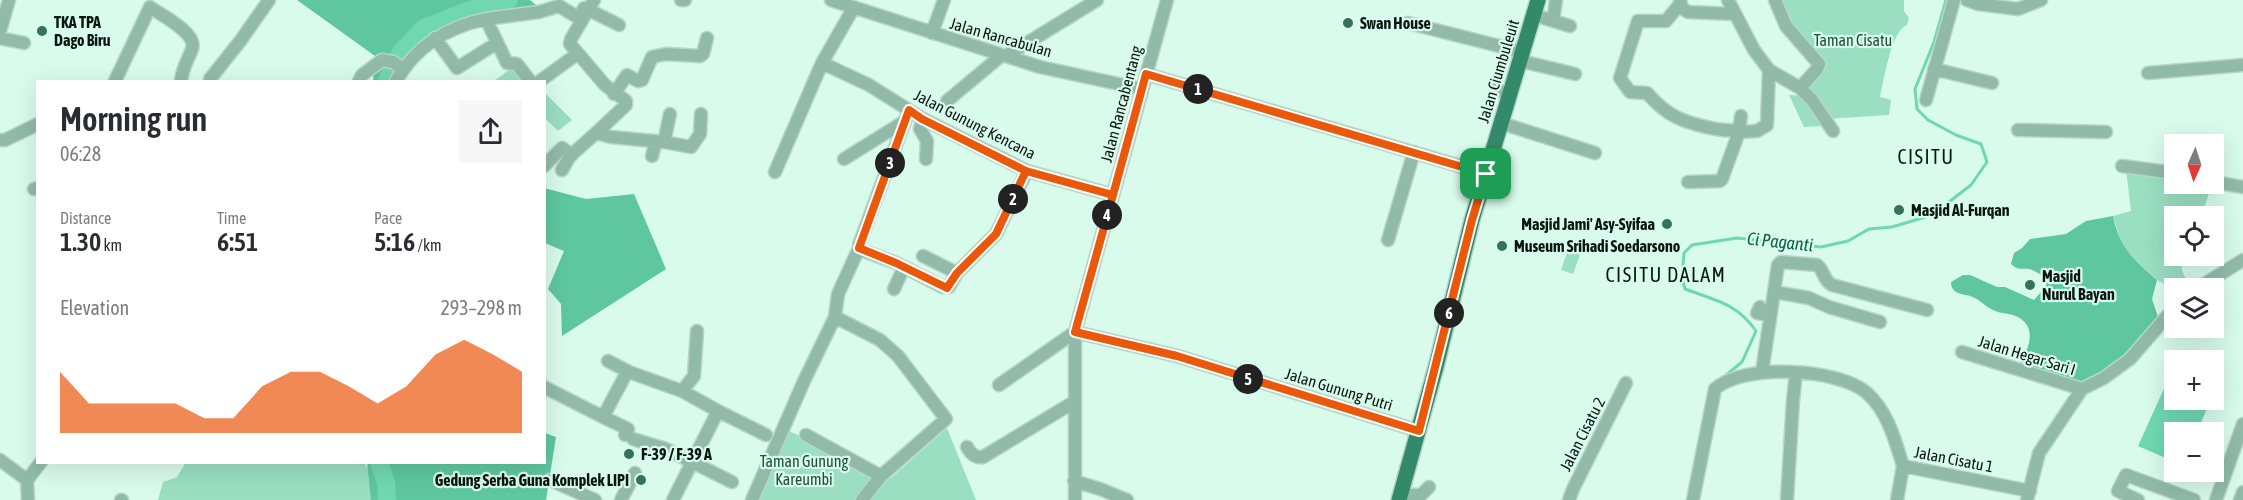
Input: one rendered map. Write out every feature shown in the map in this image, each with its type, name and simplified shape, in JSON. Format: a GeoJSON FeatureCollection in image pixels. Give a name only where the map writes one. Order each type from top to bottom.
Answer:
{"type":"FeatureCollection","features":[{"type":"Feature","properties":{"kind":"main road","name":"Jalan Ciumbuleuit"},"geometry":{"type":"LineString","coordinates":[[1400,497],[1472,220],[1501,123],[1503,92],[1522,56],[1536,7]]}},
{"type":"Feature","properties":{"kind":"street"},"geometry":{"type":"LineString","coordinates":[[0,31],[9,0]]}},
{"type":"Feature","properties":{"kind":"street"},"geometry":{"type":"LineString","coordinates":[[210,79],[269,0]]}},
{"type":"Feature","properties":{"kind":"street","name":"Jalan Rancabulan"},"geometry":{"type":"LineString","coordinates":[[831,0],[1040,67],[1142,89]]}},
{"type":"Feature","properties":{"kind":"street"},"geometry":{"type":"LineString","coordinates":[[932,33],[944,0]]}},
{"type":"Feature","properties":{"kind":"street"},"geometry":{"type":"LineString","coordinates":[[947,101],[1004,56],[1097,0]]}},
{"type":"Feature","properties":{"kind":"street","name":"Jalan Rancabentang"},"geometry":{"type":"LineString","coordinates":[[1075,500],[1075,332],[1167,0]]}},
{"type":"Feature","properties":{"kind":"street"},"geometry":{"type":"LineString","coordinates":[[1553,21],[1556,0]]}},
{"type":"Feature","properties":{"kind":"street"},"geometry":{"type":"LineString","coordinates":[[1728,0],[1754,50],[1770,70],[1800,88],[1812,100],[1833,131]]}},
{"type":"Feature","properties":{"kind":"street"},"geometry":{"type":"LineString","coordinates":[[1775,0],[1786,26],[1819,64],[1800,88]]}},
{"type":"Feature","properties":{"kind":"street"},"geometry":{"type":"LineString","coordinates":[[1926,100],[1954,0]]}},
{"type":"Feature","properties":{"kind":"street"},"geometry":{"type":"LineString","coordinates":[[1967,0],[1977,4],[2018,9],[2041,0]]}},
{"type":"Feature","properties":{"kind":"street"},"geometry":{"type":"LineString","coordinates":[[1680,2],[1682,8],[1688,12],[1734,14]]}},
{"type":"Feature","properties":{"kind":"street"},"geometry":{"type":"LineString","coordinates":[[1680,2],[1666,21],[1638,21],[1620,78],[1630,92],[1647,93],[1675,117],[1726,131],[1757,131],[1767,125],[1770,70]]}},
{"type":"Feature","properties":{"kind":"street"},"geometry":{"type":"LineString","coordinates":[[116,80],[148,3],[188,32],[193,39],[192,49],[183,68],[181,80]]}},
{"type":"Feature","properties":{"kind":"street"},"geometry":{"type":"LineString","coordinates":[[396,80],[399,66],[435,38],[451,30],[486,19],[539,12],[558,6],[579,18],[590,3]]}},
{"type":"Feature","properties":{"kind":"street"},"geometry":{"type":"LineString","coordinates":[[590,3],[619,25]]}},
{"type":"Feature","properties":{"kind":"street"},"geometry":{"type":"LineString","coordinates":[[562,170],[572,155],[626,105],[626,101],[614,94],[570,44],[590,3]]}},
{"type":"Feature","properties":{"kind":"street"},"geometry":{"type":"LineString","coordinates":[[775,171],[822,63],[854,7]]}},
{"type":"Feature","properties":{"kind":"street"},"geometry":{"type":"LineString","coordinates":[[1536,7],[1553,21],[1570,26]]}},
{"type":"Feature","properties":{"kind":"street"},"geometry":{"type":"LineString","coordinates":[[486,19],[507,63],[517,64],[529,80]]}},
{"type":"Feature","properties":{"kind":"street"},"geometry":{"type":"LineString","coordinates":[[1408,23],[1575,74]]}},
{"type":"Feature","properties":{"kind":"street"},"geometry":{"type":"LineString","coordinates":[[0,38],[24,43]]}},
{"type":"Feature","properties":{"kind":"street"},"geometry":{"type":"LineString","coordinates":[[435,38],[457,68],[497,43]]}},
{"type":"Feature","properties":{"kind":"street"},"geometry":{"type":"LineString","coordinates":[[614,94],[627,75],[638,81],[642,80],[652,57],[666,54],[700,56],[703,54],[707,38]]}},
{"type":"Feature","properties":{"kind":"street"},"geometry":{"type":"LineString","coordinates":[[541,80],[577,54]]}},
{"type":"Feature","properties":{"kind":"street"},"geometry":{"type":"LineString","coordinates":[[360,80],[362,75],[382,60],[399,66]]}},
{"type":"Feature","properties":{"kind":"street","name":"Jalan Gunung Kencana"},"geometry":{"type":"LineString","coordinates":[[822,63],[869,85],[907,115],[922,119],[1026,171],[1113,195]]}},
{"type":"Feature","properties":{"kind":"street"},"geometry":{"type":"LineString","coordinates":[[2148,73],[2243,65]]}},
{"type":"Feature","properties":{"kind":"street"},"geometry":{"type":"LineString","coordinates":[[1934,69],[1992,83]]}},
{"type":"Feature","properties":{"kind":"street"},"geometry":{"type":"LineString","coordinates":[[1146,74],[1486,174]]}},
{"type":"Feature","properties":{"kind":"street"},"geometry":{"type":"LineString","coordinates":[[652,156],[670,114]]}},
{"type":"Feature","properties":{"kind":"street"},"geometry":{"type":"LineString","coordinates":[[596,133],[611,137],[660,141],[686,147],[695,144],[700,134],[701,114]]}},
{"type":"Feature","properties":{"kind":"street"},"geometry":{"type":"LineString","coordinates":[[844,159],[907,115]]}},
{"type":"Feature","properties":{"kind":"street"},"geometry":{"type":"LineString","coordinates":[[752,500],[835,317],[838,294],[859,248],[907,115]]}},
{"type":"Feature","properties":{"kind":"street"},"geometry":{"type":"LineString","coordinates":[[1689,182],[1720,181],[1722,179],[1741,116]]}},
{"type":"Feature","properties":{"kind":"street"},"geometry":{"type":"LineString","coordinates":[[922,119],[920,129],[927,141],[926,159]]}},
{"type":"Feature","properties":{"kind":"street"},"geometry":{"type":"LineString","coordinates":[[1501,123],[1595,153]]}},
{"type":"Feature","properties":{"kind":"street"},"geometry":{"type":"LineString","coordinates":[[0,140],[5,140],[36,125]]}},
{"type":"Feature","properties":{"kind":"street"},"geometry":{"type":"LineString","coordinates":[[2018,130],[2106,132]]}},
{"type":"Feature","properties":{"kind":"street"},"geometry":{"type":"LineString","coordinates":[[546,164],[562,148],[572,155]]}},
{"type":"Feature","properties":{"kind":"street"},"geometry":{"type":"LineString","coordinates":[[1388,240],[1413,152]]}},
{"type":"Feature","properties":{"kind":"street"},"geometry":{"type":"LineString","coordinates":[[2122,166],[2164,172]]}},
{"type":"Feature","properties":{"kind":"street"},"geometry":{"type":"LineString","coordinates":[[859,248],[947,288],[957,273],[996,234],[1026,171]]}},
{"type":"Feature","properties":{"kind":"street"},"geometry":{"type":"LineString","coordinates":[[2224,183],[2243,186]]}},
{"type":"Feature","properties":{"kind":"street"},"geometry":{"type":"LineString","coordinates":[[922,256],[957,273]]}},
{"type":"Feature","properties":{"kind":"street"},"geometry":{"type":"LineString","coordinates":[[2214,278],[2243,260]]}},
{"type":"Feature","properties":{"kind":"street"},"geometry":{"type":"LineString","coordinates":[[1762,372],[1780,262],[1817,265],[1821,268],[1826,281],[1832,285],[1927,310]]}},
{"type":"Feature","properties":{"kind":"street"},"geometry":{"type":"LineString","coordinates":[[894,289],[904,267]]}},
{"type":"Feature","properties":{"kind":"street"},"geometry":{"type":"LineString","coordinates":[[1774,292],[1809,298],[1829,307],[1880,322]]}},
{"type":"Feature","properties":{"kind":"street"},"geometry":{"type":"LineString","coordinates":[[1760,307],[1757,313],[1770,315]]}},
{"type":"Feature","properties":{"kind":"street"},"geometry":{"type":"LineString","coordinates":[[835,317],[880,339],[898,356],[946,419],[881,476],[862,500]]}},
{"type":"Feature","properties":{"kind":"street"},"geometry":{"type":"LineString","coordinates":[[2028,496],[2039,453],[2082,389],[2104,378],[2130,359],[2164,320]]}},
{"type":"Feature","properties":{"kind":"street"},"geometry":{"type":"LineString","coordinates":[[682,391],[694,376],[697,331]]}},
{"type":"Feature","properties":{"kind":"street"},"geometry":{"type":"LineString","coordinates":[[999,385],[1075,332]]}},
{"type":"Feature","properties":{"kind":"street","name":"Jalan Gunung Putri"},"geometry":{"type":"LineString","coordinates":[[1075,332],[1177,356],[1419,431]]}},
{"type":"Feature","properties":{"kind":"street","name":"Jalan Hegar Sari I"},"geometry":{"type":"LineString","coordinates":[[1962,352],[2082,389]]}},
{"type":"Feature","properties":{"kind":"street"},"geometry":{"type":"LineString","coordinates":[[608,361],[629,372],[682,391],[766,435]]}},
{"type":"Feature","properties":{"kind":"street"},"geometry":{"type":"LineString","coordinates":[[603,417],[629,372]]}},
{"type":"Feature","properties":{"kind":"street","name":"Jalan Cisatu 1"},"geometry":{"type":"LineString","coordinates":[[1693,500],[1718,386],[1734,378],[1762,372],[1797,373],[1844,380],[1866,392],[1883,412],[1904,466],[2028,496]]}},
{"type":"Feature","properties":{"kind":"street"},"geometry":{"type":"LineString","coordinates":[[1787,500],[1793,400],[1797,373]]}},
{"type":"Feature","properties":{"kind":"street","name":"Jalan Cisatu 2"},"geometry":{"type":"LineString","coordinates":[[1569,500],[1626,383]]}},
{"type":"Feature","properties":{"kind":"street"},"geometry":{"type":"LineString","coordinates":[[546,389],[628,429],[629,437],[666,448],[732,482]]}},
{"type":"Feature","properties":{"kind":"street"},"geometry":{"type":"LineString","coordinates":[[966,447],[971,453],[983,457],[1074,402]]}},
{"type":"Feature","properties":{"kind":"street"},"geometry":{"type":"LineString","coordinates":[[673,500],[718,411]]}},
{"type":"Feature","properties":{"kind":"street"},"geometry":{"type":"LineString","coordinates":[[2216,500],[2243,424]]}},
{"type":"Feature","properties":{"kind":"street"},"geometry":{"type":"LineString","coordinates":[[806,435],[881,476]]}},
{"type":"Feature","properties":{"kind":"street"},"geometry":{"type":"LineString","coordinates":[[0,460],[27,480]]}},
{"type":"Feature","properties":{"kind":"street"},"geometry":{"type":"LineString","coordinates":[[28,500],[27,480],[39,464]]}},
{"type":"Feature","properties":{"kind":"street"},"geometry":{"type":"LineString","coordinates":[[1897,500],[1904,466]]}},
{"type":"Feature","properties":{"kind":"street"},"geometry":{"type":"LineString","coordinates":[[621,500],[635,473]]}},
{"type":"Feature","properties":{"kind":"street"},"geometry":{"type":"LineString","coordinates":[[2138,500],[2118,491],[2126,475],[2194,500]]}},
{"type":"Feature","properties":{"kind":"street"},"geometry":{"type":"LineString","coordinates":[[550,480],[595,500]]}},
{"type":"Feature","properties":{"kind":"street"},"geometry":{"type":"LineString","coordinates":[[1074,481],[1127,500]]}},
{"type":"Feature","properties":{"kind":"street"},"geometry":{"type":"LineString","coordinates":[[1400,497],[1421,495],[1429,487]]}},
{"type":"Feature","properties":{"kind":"street"},"geometry":{"type":"LineString","coordinates":[[2240,500],[2243,492]]}},
{"type":"Feature","properties":{"kind":"green space","name":"Taman Cisatu"},"geometry":{"type":"Polygon","coordinates":[[[1778,0],[1904,0],[1904,11],[1909,18],[1907,25],[1901,29],[1892,46],[1880,97],[1891,100],[1889,115],[1826,119],[1804,88],[1819,74],[1778,0]]]}},
{"type":"Feature","properties":{"kind":"green space"},"geometry":{"type":"Polygon","coordinates":[[[516,65],[529,80],[495,80],[516,65]]]}},
{"type":"Feature","properties":{"kind":"green space"},"geometry":{"type":"Polygon","coordinates":[[[546,94],[572,120],[558,131],[546,119],[546,94]]]}},
{"type":"Feature","properties":{"kind":"green space"},"geometry":{"type":"Polygon","coordinates":[[[1789,95],[1805,96],[1822,126],[1804,127],[1789,95]]]}},
{"type":"Feature","properties":{"kind":"green space"},"geometry":{"type":"Polygon","coordinates":[[[2126,169],[2164,174],[2164,194],[2209,194],[2205,206],[2164,206],[2164,266],[2182,266],[2185,278],[2164,278],[2164,284],[2131,257],[2121,242],[2113,216],[2131,211],[2126,169]]]}},
{"type":"Feature","properties":{"kind":"green space"},"geometry":{"type":"Polygon","coordinates":[[[1568,250],[1580,255],[1573,274],[1561,270],[1568,250]]]}},
{"type":"Feature","properties":{"kind":"green space","name":"Taman Gunung Kareumbi"},"geometry":{"type":"Polygon","coordinates":[[[947,428],[976,500],[756,500],[789,431],[891,478],[947,428]]]}},
{"type":"Feature","properties":{"kind":"green space"},"geometry":{"type":"Polygon","coordinates":[[[185,464],[365,464],[369,471],[372,500],[158,500],[163,482],[177,477],[185,464]]]}},
{"type":"Feature","properties":{"kind":"shaded area"},"geometry":{"type":"Polygon","coordinates":[[[297,0],[530,0],[542,10],[490,14],[440,26],[425,34],[408,48],[392,80],[373,80],[375,56],[297,0]]]}},
{"type":"Feature","properties":{"kind":"shaded area"},"geometry":{"type":"Polygon","coordinates":[[[546,189],[586,199],[634,194],[666,269],[562,336],[561,304],[548,289],[564,251],[546,243],[546,189]]]}},
{"type":"Feature","properties":{"kind":"shaded area"},"geometry":{"type":"Polygon","coordinates":[[[2113,216],[2119,237],[2124,245],[2141,266],[2157,280],[2152,299],[2158,317],[2156,322],[2121,363],[2099,380],[2087,384],[2068,383],[2018,365],[2029,345],[2030,337],[2026,324],[2013,315],[1993,310],[1975,298],[1956,292],[1951,282],[1963,275],[1970,275],[2034,300],[2046,286],[2047,279],[2031,270],[2020,269],[2011,264],[2014,253],[2030,239],[2066,234],[2086,221],[2113,216]]]}},
{"type":"Feature","properties":{"kind":"shaded area"},"geometry":{"type":"Polygon","coordinates":[[[2164,389],[2164,410],[2206,410],[2201,422],[2164,422],[2164,457],[2138,446],[2164,389]]]}},
{"type":"Feature","properties":{"kind":"shaded area"},"geometry":{"type":"Polygon","coordinates":[[[546,433],[556,437],[546,500],[371,500],[367,464],[546,464],[546,433]]]}},
{"type":"Feature","properties":{"kind":"waterway"},"geometry":{"type":"LineString","coordinates":[[387,80],[401,52],[424,28],[467,11],[509,0]]}},
{"type":"Feature","properties":{"kind":"waterway","name":"Ci Paganti"},"geometry":{"type":"LineString","coordinates":[[1725,376],[1742,362],[1756,331],[1733,308],[1685,289],[1682,278],[1684,253],[1692,245],[1737,238],[1821,247],[1848,241],[1869,229],[1892,227],[1932,215],[1971,185],[1987,162],[1981,144],[1956,135],[1928,120],[1917,109],[1915,89],[1934,42],[1946,0]]}},
{"type":"Feature","properties":{"kind":"waterway"},"geometry":{"type":"LineString","coordinates":[[380,464],[386,482],[387,500]]}},
{"type":"Feature","properties":{"kind":"place","name":"Swan House"},"geometry":{"type":"Point","coordinates":[1348,23]}},
{"type":"Feature","properties":{"kind":"place","name":"TKA TPA Dago Biru"},"geometry":{"type":"Point","coordinates":[42,31]}},
{"type":"Feature","properties":{"kind":"place","name":"Masjid Al-Furqan"},"geometry":{"type":"Point","coordinates":[1899,210]}},
{"type":"Feature","properties":{"kind":"place","name":"Masjid Jami' Asy-Syifaa"},"geometry":{"type":"Point","coordinates":[1667,224]}},
{"type":"Feature","properties":{"kind":"place","name":"Museum Srihadi Soedarsono"},"geometry":{"type":"Point","coordinates":[1502,246]}},
{"type":"Feature","properties":{"kind":"place","name":"Masjid Nurul Bayan"},"geometry":{"type":"Point","coordinates":[2030,285]}},
{"type":"Feature","properties":{"kind":"place","name":"F-39 / F-39 A"},"geometry":{"type":"Point","coordinates":[629,454]}},
{"type":"Feature","properties":{"kind":"place","name":"Gedung Serba Guna Komplek LIPI"},"geometry":{"type":"Point","coordinates":[641,480]}},
{"type":"Feature","properties":{"kind":"district","name":"CISITU"},"geometry":{"type":"Point","coordinates":[1926,157]}},
{"type":"Feature","properties":{"kind":"district","name":"CISITU DALAM"},"geometry":{"type":"Point","coordinates":[1666,275]}},
{"type":"Feature","properties":{"kind":"route"},"geometry":{"type":"LineString","coordinates":[[1486,174],[1146,74],[1113,195],[1026,171],[996,234],[957,273],[947,288],[859,248],[909,110],[922,119],[997,154],[1026,171],[1113,195],[1075,332],[1177,356],[1419,431],[1472,220],[1486,174]]}}]}
